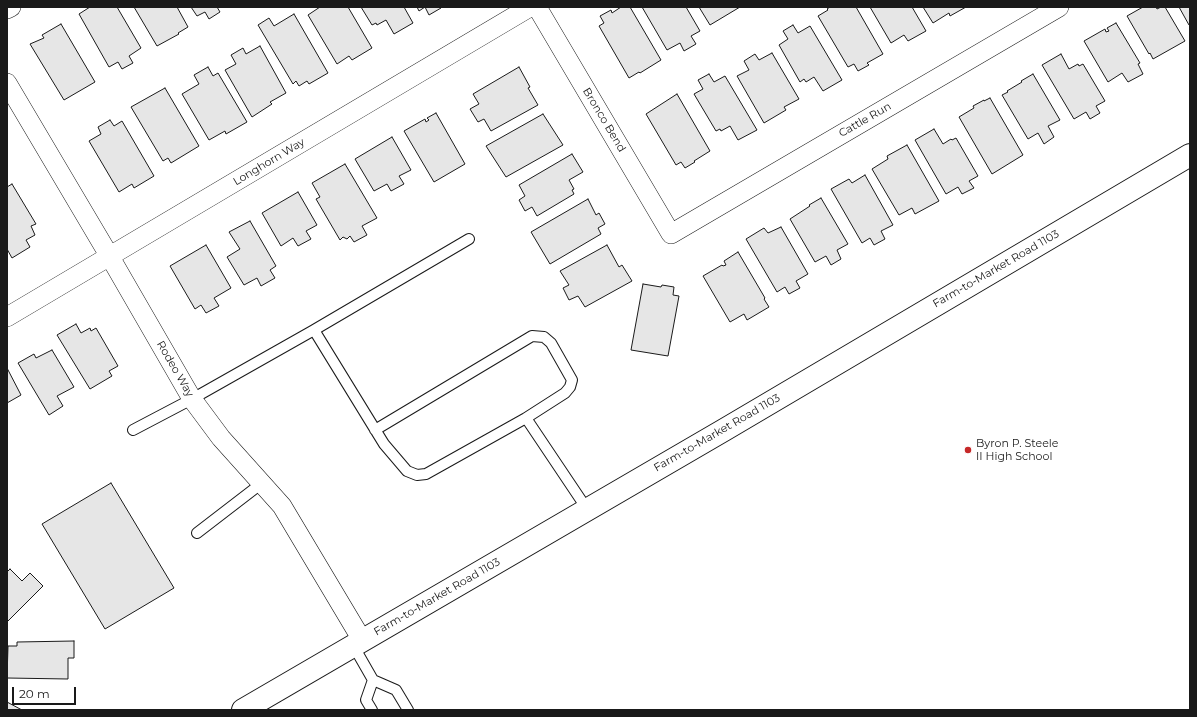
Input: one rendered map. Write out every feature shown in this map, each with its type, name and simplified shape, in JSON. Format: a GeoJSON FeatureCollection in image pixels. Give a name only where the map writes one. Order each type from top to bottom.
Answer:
{"type":"FeatureCollection","features":[{"type":"Feature","properties":{"kind":"main road","name":"Farm-to-Market Road 1103"},"geometry":{"type":"LineString","coordinates":[[243,710],[1190,155]]}},
{"type":"Feature","properties":{"kind":"street"},"geometry":{"type":"LineString","coordinates":[[7,10],[11,7]]}},
{"type":"Feature","properties":{"kind":"street","name":"Longhorn Way"},"geometry":{"type":"LineString","coordinates":[[7,317],[530,7]]}},
{"type":"Feature","properties":{"kind":"street","name":"Bronco Bend"},"geometry":{"type":"LineString","coordinates":[[537,7],[672,234]]}},
{"type":"Feature","properties":{"kind":"street","name":"Cattle Run"},"geometry":{"type":"LineString","coordinates":[[672,234],[1059,7]]}},
{"type":"Feature","properties":{"kind":"street","name":"Rodeo Way"},"geometry":{"type":"LineString","coordinates":[[7,83],[192,399],[222,438],[282,506],[358,643]]}},
{"type":"Feature","properties":{"kind":"lane"},"geometry":{"type":"LineString","coordinates":[[134,430],[314,330],[469,238]]}},
{"type":"Feature","properties":{"kind":"lane"},"geometry":{"type":"LineString","coordinates":[[314,330],[375,430],[384,444],[407,471],[416,475],[426,474],[526,418],[565,393],[570,387],[572,380],[551,344],[544,337],[532,336],[375,430]]}},
{"type":"Feature","properties":{"kind":"lane"},"geometry":{"type":"LineString","coordinates":[[526,418],[587,509]]}},
{"type":"Feature","properties":{"kind":"lane"},"geometry":{"type":"LineString","coordinates":[[196,533],[262,483]]}},
{"type":"Feature","properties":{"kind":"lane"},"geometry":{"type":"LineString","coordinates":[[358,643],[373,680],[366,700],[372,710]]}},
{"type":"Feature","properties":{"kind":"lane"},"geometry":{"type":"LineString","coordinates":[[373,680],[396,690],[408,710]]}},
{"type":"Feature","properties":{"kind":"building"},"geometry":{"type":"Polygon","coordinates":[[[90,7],[117,7],[141,48],[129,56],[133,63],[122,69],[118,62],[109,67],[79,14],[90,7]]]}},
{"type":"Feature","properties":{"kind":"building"},"geometry":{"type":"Polygon","coordinates":[[[134,7],[177,7],[188,27],[178,33],[179,34],[157,46],[134,7]]]}},
{"type":"Feature","properties":{"kind":"building"},"geometry":{"type":"Polygon","coordinates":[[[191,7],[217,7],[220,12],[209,19],[205,12],[197,16],[191,7]]]}},
{"type":"Feature","properties":{"kind":"building"},"geometry":{"type":"Polygon","coordinates":[[[320,7],[348,7],[372,48],[352,60],[349,56],[337,64],[308,15],[320,7]]]}},
{"type":"Feature","properties":{"kind":"building"},"geometry":{"type":"Polygon","coordinates":[[[361,7],[404,7],[413,23],[394,34],[386,20],[377,25],[376,23],[372,25],[361,7]]]}},
{"type":"Feature","properties":{"kind":"building"},"geometry":{"type":"Polygon","coordinates":[[[417,7],[425,7],[419,11],[417,7]]]}},
{"type":"Feature","properties":{"kind":"building"},"geometry":{"type":"Polygon","coordinates":[[[425,7],[440,7],[441,8],[429,15],[425,7]]]}},
{"type":"Feature","properties":{"kind":"building"},"geometry":{"type":"Polygon","coordinates":[[[621,7],[630,7],[661,60],[629,78],[599,26],[604,23],[600,16],[611,10],[612,13],[621,7]]]}},
{"type":"Feature","properties":{"kind":"building"},"geometry":{"type":"Polygon","coordinates":[[[642,7],[686,7],[700,31],[691,36],[696,44],[684,51],[680,43],[667,50],[642,7]]]}},
{"type":"Feature","properties":{"kind":"building"},"geometry":{"type":"Polygon","coordinates":[[[699,7],[740,7],[710,25],[699,7]]]}},
{"type":"Feature","properties":{"kind":"building"},"geometry":{"type":"Polygon","coordinates":[[[830,7],[856,7],[883,54],[867,63],[869,65],[858,71],[854,64],[848,67],[818,16],[830,7]]]}},
{"type":"Feature","properties":{"kind":"building"},"geometry":{"type":"Polygon","coordinates":[[[870,7],[912,7],[926,31],[908,41],[904,35],[891,43],[870,7]]]}},
{"type":"Feature","properties":{"kind":"building"},"geometry":{"type":"Polygon","coordinates":[[[923,7],[966,7],[950,16],[949,13],[933,23],[923,7]]]}},
{"type":"Feature","properties":{"kind":"building"},"geometry":{"type":"Polygon","coordinates":[[[1143,7],[1156,7],[1157,9],[1165,7],[1185,41],[1153,59],[1127,16],[1143,7]]]}},
{"type":"Feature","properties":{"kind":"building"},"geometry":{"type":"Polygon","coordinates":[[[1179,7],[1190,7],[1190,25],[1189,25],[1179,7]]]}},
{"type":"Feature","properties":{"kind":"building"},"geometry":{"type":"Polygon","coordinates":[[[294,14],[328,73],[309,84],[307,81],[299,86],[296,81],[293,84],[258,25],[269,18],[274,26],[294,14]]]}},
{"type":"Feature","properties":{"kind":"building"},"geometry":{"type":"Polygon","coordinates":[[[1116,23],[1140,63],[1138,64],[1143,74],[1128,82],[1122,73],[1108,82],[1084,41],[1105,29],[1106,32],[1109,31],[1107,28],[1116,23]]]}},
{"type":"Feature","properties":{"kind":"building"},"geometry":{"type":"Polygon","coordinates":[[[61,24],[95,82],[64,100],[30,44],[44,38],[42,35],[61,24]]]}},
{"type":"Feature","properties":{"kind":"building"},"geometry":{"type":"Polygon","coordinates":[[[793,25],[798,33],[810,26],[842,80],[823,91],[814,77],[806,82],[804,79],[800,82],[779,45],[788,39],[783,31],[793,25]]]}},
{"type":"Feature","properties":{"kind":"building"},"geometry":{"type":"Polygon","coordinates":[[[260,46],[286,93],[270,102],[272,104],[252,117],[225,70],[236,64],[231,55],[243,48],[246,54],[260,46]]]}},
{"type":"Feature","properties":{"kind":"building"},"geometry":{"type":"Polygon","coordinates":[[[772,53],[799,99],[784,107],[786,110],[764,123],[737,76],[749,70],[744,61],[755,54],[759,60],[772,53]]]}},
{"type":"Feature","properties":{"kind":"building"},"geometry":{"type":"Polygon","coordinates":[[[1061,54],[1069,69],[1078,64],[1079,66],[1083,64],[1105,101],[1096,106],[1100,113],[1090,119],[1086,112],[1074,119],[1042,65],[1061,54]]]}},
{"type":"Feature","properties":{"kind":"building"},"geometry":{"type":"Polygon","coordinates":[[[208,67],[213,76],[218,73],[247,122],[226,134],[225,131],[209,140],[182,94],[199,84],[194,75],[208,67]]]}},
{"type":"Feature","properties":{"kind":"building"},"geometry":{"type":"Polygon","coordinates":[[[519,67],[530,87],[528,88],[538,105],[491,131],[484,119],[478,122],[470,109],[479,104],[473,94],[519,67]]]}},
{"type":"Feature","properties":{"kind":"building"},"geometry":{"type":"Polygon","coordinates":[[[709,74],[714,82],[725,76],[757,130],[738,140],[730,126],[721,131],[720,129],[716,131],[694,94],[703,89],[698,80],[709,74]]]}},
{"type":"Feature","properties":{"kind":"building"},"geometry":{"type":"Polygon","coordinates":[[[1033,74],[1060,120],[1048,126],[1054,137],[1044,144],[1038,133],[1028,139],[1002,95],[1033,74]]]}},
{"type":"Feature","properties":{"kind":"building"},"geometry":{"type":"Polygon","coordinates":[[[165,88],[199,146],[171,163],[168,158],[163,161],[131,107],[165,88]]]}},
{"type":"Feature","properties":{"kind":"building"},"geometry":{"type":"Polygon","coordinates":[[[677,94],[710,151],[685,168],[681,162],[676,165],[646,114],[677,94]]]}},
{"type":"Feature","properties":{"kind":"building"},"geometry":{"type":"Polygon","coordinates":[[[990,98],[1023,155],[992,174],[959,117],[974,108],[973,106],[990,98]]]}},
{"type":"Feature","properties":{"kind":"building"},"geometry":{"type":"Polygon","coordinates":[[[436,113],[465,164],[434,182],[404,131],[425,119],[426,122],[429,120],[427,118],[436,113]]]}},
{"type":"Feature","properties":{"kind":"building"},"geometry":{"type":"Polygon","coordinates":[[[543,114],[563,145],[506,177],[486,146],[543,114]]]}},
{"type":"Feature","properties":{"kind":"building"},"geometry":{"type":"Polygon","coordinates":[[[110,120],[114,126],[122,121],[154,176],[134,188],[132,184],[119,192],[89,141],[101,134],[98,127],[110,120]]]}},
{"type":"Feature","properties":{"kind":"building"},"geometry":{"type":"Polygon","coordinates":[[[934,129],[943,144],[956,138],[978,176],[969,181],[974,188],[962,194],[958,187],[946,194],[915,140],[934,129]]]}},
{"type":"Feature","properties":{"kind":"building"},"geometry":{"type":"Polygon","coordinates":[[[392,137],[411,170],[399,176],[404,184],[391,191],[387,184],[374,191],[355,159],[392,137]]]}},
{"type":"Feature","properties":{"kind":"building"},"geometry":{"type":"Polygon","coordinates":[[[907,145],[939,201],[915,214],[912,208],[899,215],[872,169],[888,159],[887,156],[907,145]]]}},
{"type":"Feature","properties":{"kind":"building"},"geometry":{"type":"Polygon","coordinates":[[[572,154],[583,172],[569,180],[574,189],[572,190],[574,194],[537,216],[532,207],[525,211],[519,200],[525,196],[519,185],[572,154]]]}},
{"type":"Feature","properties":{"kind":"building"},"geometry":{"type":"Polygon","coordinates":[[[345,164],[377,218],[362,226],[367,235],[354,242],[350,236],[347,239],[343,237],[340,240],[316,199],[320,197],[312,183],[345,164]]]}},
{"type":"Feature","properties":{"kind":"building"},"geometry":{"type":"Polygon","coordinates":[[[865,175],[893,225],[881,231],[885,239],[874,245],[870,238],[862,243],[831,189],[849,179],[852,183],[865,175]]]}},
{"type":"Feature","properties":{"kind":"building"},"geometry":{"type":"Polygon","coordinates":[[[12,184],[36,224],[31,226],[35,235],[26,240],[30,247],[12,258],[7,249],[7,187],[12,184]]]}},
{"type":"Feature","properties":{"kind":"building"},"geometry":{"type":"Polygon","coordinates":[[[298,192],[317,225],[306,231],[311,239],[298,246],[293,238],[281,246],[262,213],[298,192]]]}},
{"type":"Feature","properties":{"kind":"building"},"geometry":{"type":"Polygon","coordinates":[[[821,198],[848,244],[837,250],[841,259],[831,265],[826,256],[815,262],[790,219],[821,198]]]}},
{"type":"Feature","properties":{"kind":"building"},"geometry":{"type":"Polygon","coordinates":[[[588,199],[596,215],[599,213],[605,224],[598,228],[601,234],[550,264],[531,232],[588,199]]]}},
{"type":"Feature","properties":{"kind":"building"},"geometry":{"type":"Polygon","coordinates":[[[250,221],[276,266],[270,270],[275,278],[261,286],[257,278],[244,285],[227,257],[240,249],[229,232],[250,221]]]}},
{"type":"Feature","properties":{"kind":"building"},"geometry":{"type":"Polygon","coordinates":[[[781,227],[808,274],[796,281],[800,288],[789,294],[785,287],[777,292],[746,239],[764,228],[768,233],[781,227]]]}},
{"type":"Feature","properties":{"kind":"building"},"geometry":{"type":"Polygon","coordinates":[[[206,245],[231,288],[214,298],[219,306],[206,313],[201,305],[195,309],[170,266],[206,245]]]}},
{"type":"Feature","properties":{"kind":"building"},"geometry":{"type":"Polygon","coordinates":[[[607,245],[619,267],[622,265],[632,281],[585,307],[578,296],[569,300],[563,288],[569,285],[560,271],[607,245]]]}},
{"type":"Feature","properties":{"kind":"building"},"geometry":{"type":"Polygon","coordinates":[[[738,252],[769,307],[747,320],[744,314],[730,322],[703,276],[722,265],[726,265],[724,261],[738,252]]]}},
{"type":"Feature","properties":{"kind":"building"},"geometry":{"type":"Polygon","coordinates":[[[643,284],[661,287],[662,285],[674,287],[673,295],[679,296],[668,356],[631,350],[643,284]]]}},
{"type":"Feature","properties":{"kind":"building"},"geometry":{"type":"Polygon","coordinates":[[[76,324],[81,333],[90,328],[91,331],[96,328],[118,366],[109,371],[112,376],[90,389],[57,335],[76,324]]]}},
{"type":"Feature","properties":{"kind":"building"},"geometry":{"type":"Polygon","coordinates":[[[52,350],[74,387],[57,396],[63,406],[49,415],[18,363],[34,354],[36,358],[52,350]]]}},
{"type":"Feature","properties":{"kind":"building"},"geometry":{"type":"Polygon","coordinates":[[[7,368],[21,395],[7,403],[7,368]]]}},
{"type":"Feature","properties":{"kind":"building"},"geometry":{"type":"Polygon","coordinates":[[[111,483],[174,588],[105,629],[42,524],[111,483]]]}},
{"type":"Feature","properties":{"kind":"building"},"geometry":{"type":"Polygon","coordinates":[[[10,569],[22,581],[30,573],[43,586],[7,622],[7,572],[10,569]]]}},
{"type":"Feature","properties":{"kind":"building"},"geometry":{"type":"Polygon","coordinates":[[[74,641],[74,658],[68,658],[68,679],[7,678],[8,646],[17,646],[17,642],[74,641]]]}},
{"type":"Feature","properties":{"kind":"building"},"geometry":{"type":"Polygon","coordinates":[[[7,702],[22,710],[7,710],[7,702]]]}},
{"type":"Feature","properties":{"kind":"place","name":"Byron P. Steele II High School"},"geometry":{"type":"Point","coordinates":[968,450]}}]}
